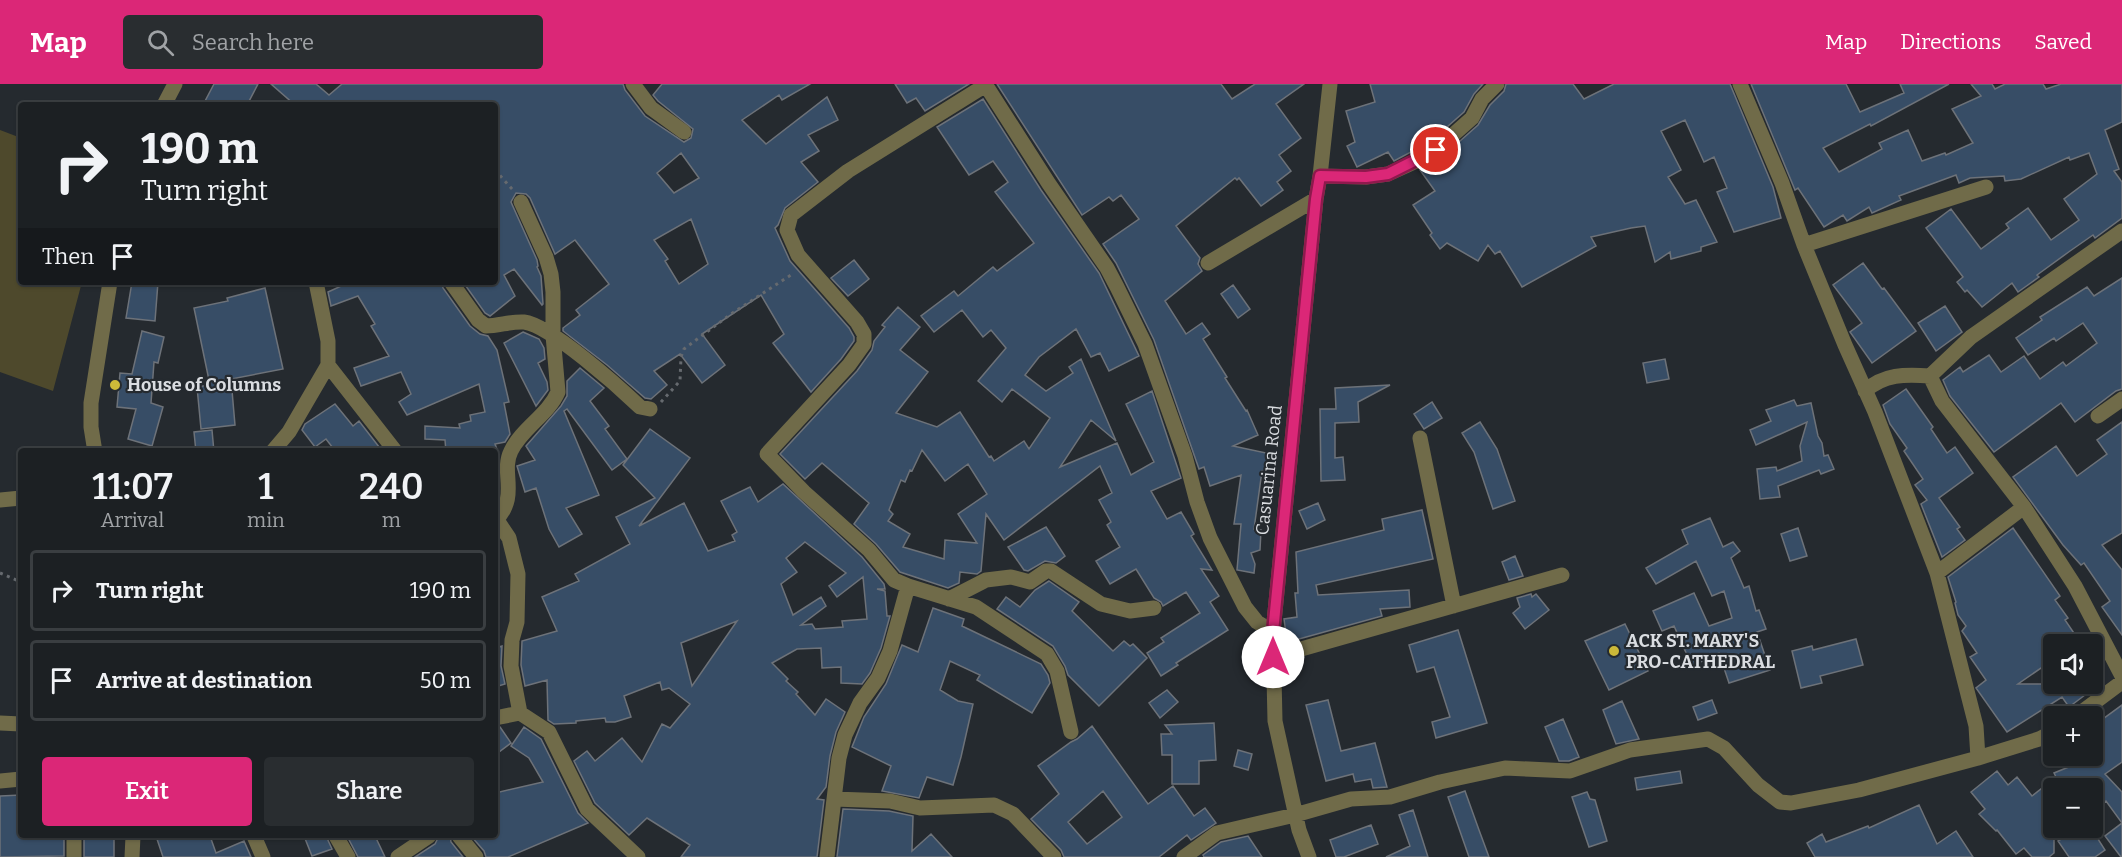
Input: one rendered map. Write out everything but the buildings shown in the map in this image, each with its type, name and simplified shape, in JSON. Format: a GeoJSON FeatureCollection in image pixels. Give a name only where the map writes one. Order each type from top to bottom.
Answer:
{"type":"FeatureCollection","features":[{"type":"Feature","properties":{"kind":"street"},"geometry":{"type":"LineString","coordinates":[[166,102],[175,84]]}},
{"type":"Feature","properties":{"kind":"street"},"geometry":{"type":"LineString","coordinates":[[633,84],[651,108],[684,132]]}},
{"type":"Feature","properties":{"kind":"street","name":"Casuarina Road"},"geometry":{"type":"LineString","coordinates":[[1309,857],[1295,815],[1275,721],[1273,632],[1316,199],[1330,84]]}},
{"type":"Feature","properties":{"kind":"street"},"geometry":{"type":"LineString","coordinates":[[1320,176],[1366,177],[1388,174],[1421,159],[1436,150],[1472,118],[1482,99],[1497,84]]}},
{"type":"Feature","properties":{"kind":"street"},"geometry":{"type":"LineString","coordinates":[[1740,84],[1782,183],[1804,245],[1937,573],[1976,726],[1978,758]]}},
{"type":"Feature","properties":{"kind":"street"},"geometry":{"type":"LineString","coordinates":[[1071,732],[1057,671],[1047,654],[976,608],[894,580],[869,550],[804,492],[766,454],[849,365],[864,344],[864,334],[857,322],[795,249],[787,230],[791,215],[848,171],[985,85],[1107,268],[1145,344],[1185,456],[1197,502],[1210,538],[1245,607],[1257,622],[1273,632]]}},
{"type":"Feature","properties":{"kind":"street"},"geometry":{"type":"LineString","coordinates":[[1804,245],[1986,187]]}},
{"type":"Feature","properties":{"kind":"street"},"geometry":{"type":"LineString","coordinates":[[1208,263],[1316,199]]}},
{"type":"Feature","properties":{"kind":"street"},"geometry":{"type":"LineString","coordinates":[[498,516],[509,496],[510,481],[507,464],[511,450],[558,392],[551,274],[546,257],[521,202]]}},
{"type":"Feature","properties":{"kind":"street"},"geometry":{"type":"LineString","coordinates":[[1865,391],[1881,379],[1910,374],[1930,376],[1971,337],[2122,231]]}},
{"type":"Feature","properties":{"kind":"street"},"geometry":{"type":"LineString","coordinates":[[94,448],[91,403],[110,285]]}},
{"type":"Feature","properties":{"kind":"street"},"geometry":{"type":"LineString","coordinates":[[275,448],[289,432],[328,365],[328,341],[317,285]]}},
{"type":"Feature","properties":{"kind":"street"},"geometry":{"type":"LineString","coordinates":[[453,285],[478,320],[486,326],[522,322],[533,324],[553,335],[640,407],[650,409]]}},
{"type":"Feature","properties":{"kind":"street"},"geometry":{"type":"LineString","coordinates":[[328,365],[393,448]]}},
{"type":"Feature","properties":{"kind":"street"},"geometry":{"type":"LineString","coordinates":[[1930,376],[1942,401],[2024,507],[2075,586],[2122,676]]}},
{"type":"Feature","properties":{"kind":"street"},"geometry":{"type":"LineString","coordinates":[[2097,416],[2122,399]]}},
{"type":"Feature","properties":{"kind":"street"},"geometry":{"type":"LineString","coordinates":[[1420,438],[1454,606]]}},
{"type":"Feature","properties":{"kind":"street"},"geometry":{"type":"LineString","coordinates":[[0,500],[18,498]]}},
{"type":"Feature","properties":{"kind":"street"},"geometry":{"type":"LineString","coordinates":[[1937,573],[2024,507]]}},
{"type":"Feature","properties":{"kind":"street"},"geometry":{"type":"LineString","coordinates":[[498,523],[509,538],[518,574],[517,622],[512,640],[511,666],[520,713]]}},
{"type":"Feature","properties":{"kind":"street"},"geometry":{"type":"LineString","coordinates":[[949,599],[986,580],[1011,577],[1030,582],[1051,571],[1101,604],[1130,611],[1154,608]]}},
{"type":"Feature","properties":{"kind":"street"},"geometry":{"type":"LineString","coordinates":[[1273,657],[1562,575]]}},
{"type":"Feature","properties":{"kind":"street"},"geometry":{"type":"LineString","coordinates":[[827,857],[839,758],[845,735],[860,703],[878,678],[890,651],[908,586]]}},
{"type":"Feature","properties":{"kind":"street"},"geometry":{"type":"LineString","coordinates":[[2090,706],[2122,682]]}},
{"type":"Feature","properties":{"kind":"street"},"geometry":{"type":"LineString","coordinates":[[498,717],[520,713],[549,732],[587,809],[638,857]]}},
{"type":"Feature","properties":{"kind":"street"},"geometry":{"type":"LineString","coordinates":[[0,723],[18,724]]}},
{"type":"Feature","properties":{"kind":"street"},"geometry":{"type":"LineString","coordinates":[[1184,857],[1217,832],[1295,815],[1351,799],[1390,797],[1440,782],[1505,768],[1570,771],[1630,750],[1708,739],[1724,748],[1758,785],[1780,802],[1791,803],[1859,790],[1978,758],[2043,737]]}},
{"type":"Feature","properties":{"kind":"street"},"geometry":{"type":"LineString","coordinates":[[0,781],[18,779]]}},
{"type":"Feature","properties":{"kind":"street"},"geometry":{"type":"LineString","coordinates":[[834,799],[890,801],[927,808],[994,805],[1014,814],[1054,857]]}},
{"type":"Feature","properties":{"kind":"street"},"geometry":{"type":"LineString","coordinates":[[74,838],[74,857]]}},
{"type":"Feature","properties":{"kind":"street"},"geometry":{"type":"LineString","coordinates":[[132,838],[132,857]]}},
{"type":"Feature","properties":{"kind":"street"},"geometry":{"type":"LineString","coordinates":[[255,838],[263,857]]}},
{"type":"Feature","properties":{"kind":"street"},"geometry":{"type":"LineString","coordinates":[[337,838],[348,857]]}},
{"type":"Feature","properties":{"kind":"street"},"geometry":{"type":"LineString","coordinates":[[398,857],[426,838]]}},
{"type":"Feature","properties":{"kind":"street"},"geometry":{"type":"LineString","coordinates":[[461,838],[476,857]]}},
{"type":"Feature","properties":{"kind":"path"},"geometry":{"type":"LineString","coordinates":[[498,173],[521,202]]}},
{"type":"Feature","properties":{"kind":"path"},"geometry":{"type":"LineString","coordinates":[[650,409],[655,408],[680,381],[681,357],[684,349],[731,314],[777,286],[806,264]]}},
{"type":"Feature","properties":{"kind":"path"},"geometry":{"type":"LineString","coordinates":[[0,573],[18,581]]}},
{"type":"Feature","properties":{"kind":"shaded area"},"geometry":{"type":"Polygon","coordinates":[[[0,130],[18,137],[18,285],[81,285],[53,391],[0,372],[0,130]]]}},
{"type":"Feature","properties":{"kind":"place","name":"House of Columns"},"geometry":{"type":"Point","coordinates":[115,385]}},
{"type":"Feature","properties":{"kind":"place","name":"ACK ST. MARY'S PRO-CATHEDRAL"},"geometry":{"type":"Point","coordinates":[1614,651]}},
{"type":"Feature","properties":{"kind":"route"},"geometry":{"type":"LineString","coordinates":[[1273,657],[1273,632],[1320,176],[1366,177],[1388,174],[1436,150]]}}]}
